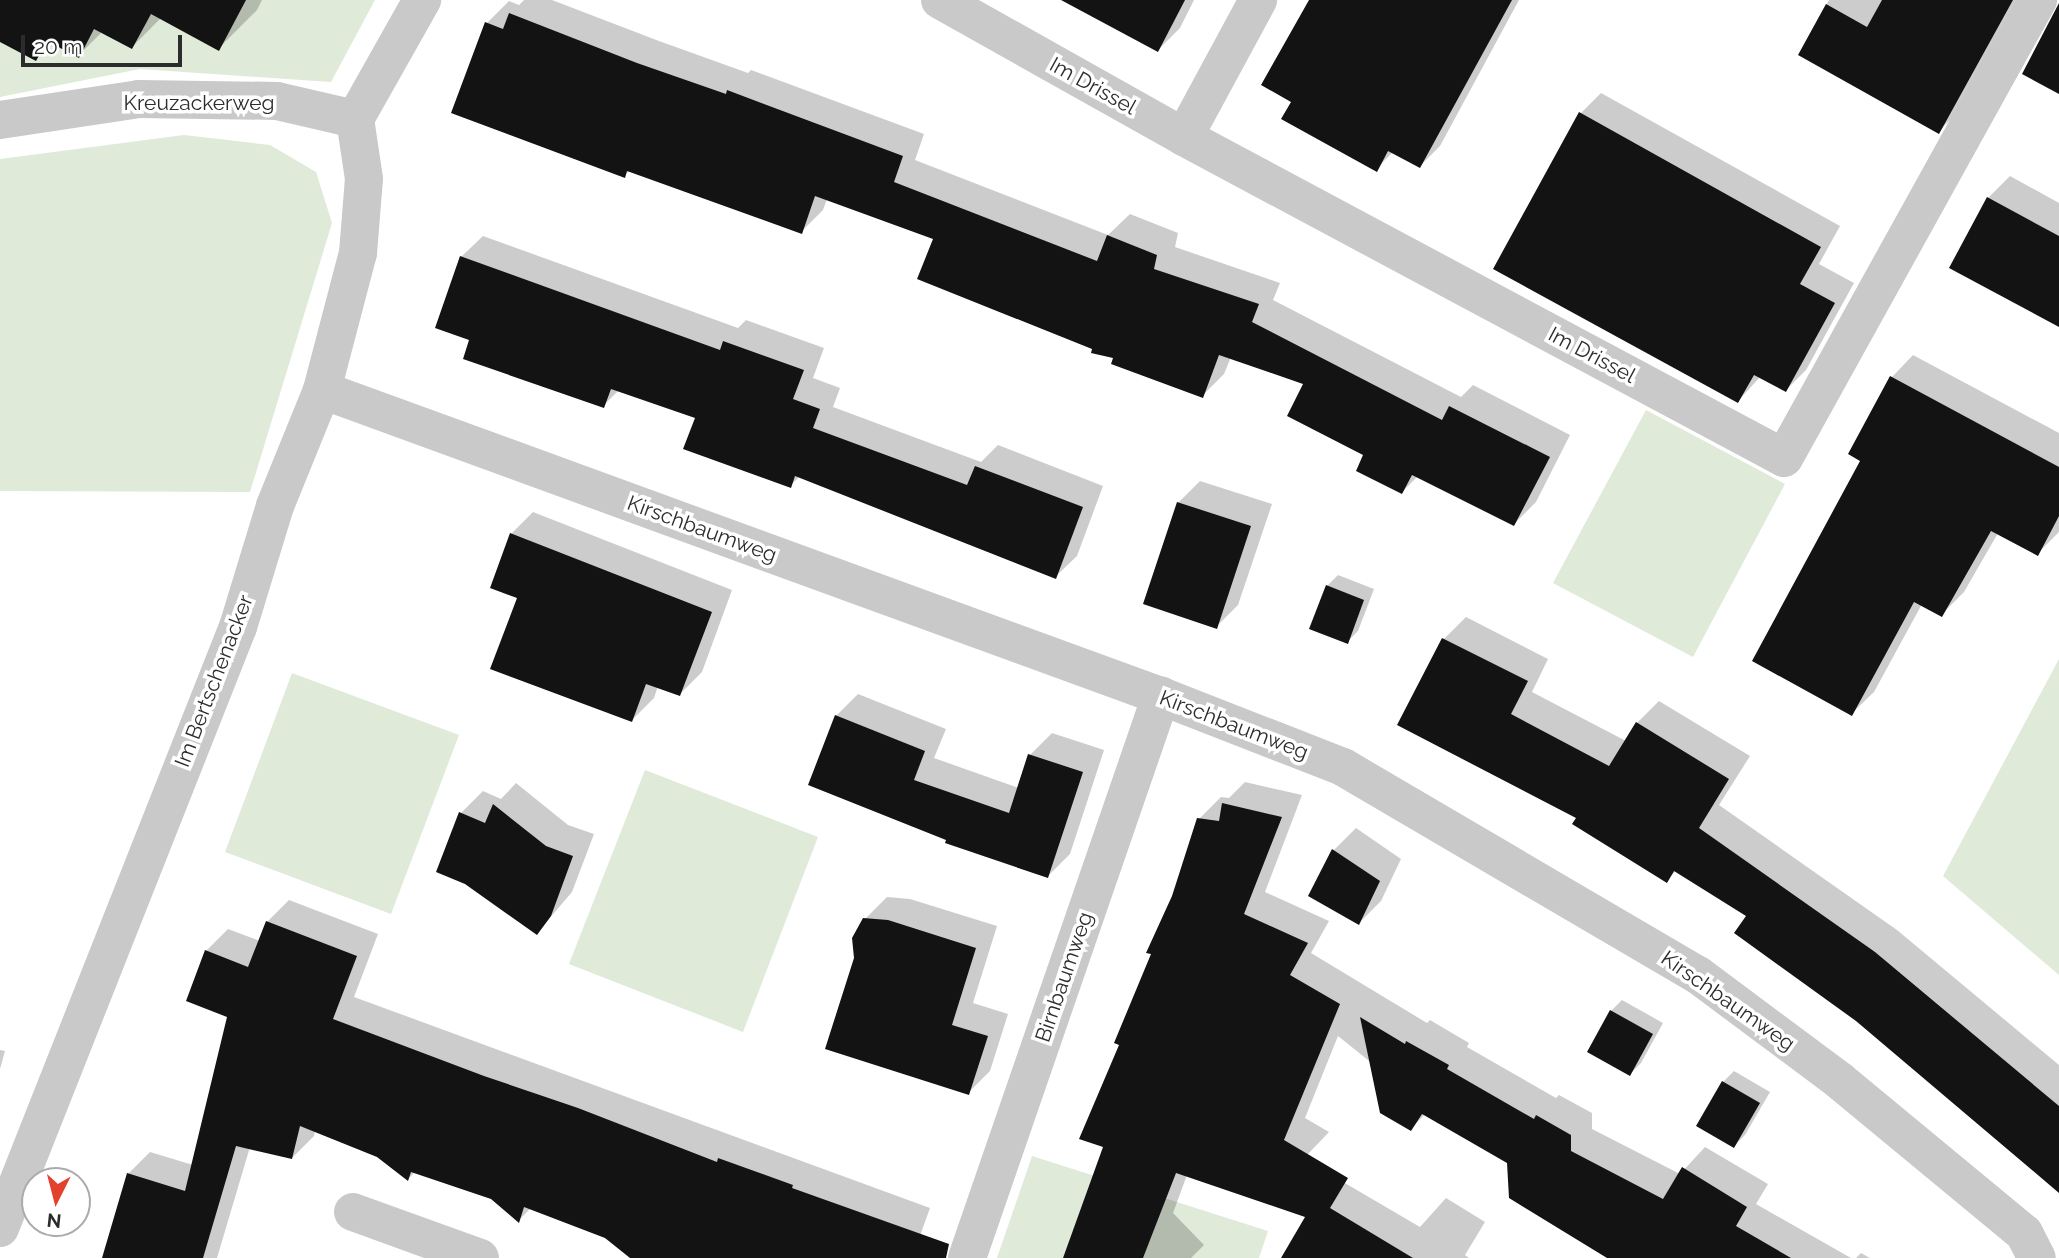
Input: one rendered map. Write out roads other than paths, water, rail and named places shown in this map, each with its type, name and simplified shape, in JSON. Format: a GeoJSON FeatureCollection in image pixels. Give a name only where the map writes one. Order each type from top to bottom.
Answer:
{"type":"FeatureCollection","features":[{"type":"Feature","properties":{"kind":"street"},"geometry":{"type":"LineString","coordinates":[[355,119],[422,0]]}},
{"type":"Feature","properties":{"kind":"street","name":"Im Drissel"},"geometry":{"type":"LineString","coordinates":[[940,0],[1184,137],[1784,458],[2038,0]]}},
{"type":"Feature","properties":{"kind":"street"},"geometry":{"type":"LineString","coordinates":[[1184,137],[1258,0]]}},
{"type":"Feature","properties":{"kind":"street","name":"Kreuzackerweg"},"geometry":{"type":"LineString","coordinates":[[0,120],[139,99],[277,101],[355,119]]}},
{"type":"Feature","properties":{"kind":"street","name":"Im Bertschenacker"},"geometry":{"type":"LineString","coordinates":[[0,1228],[238,626],[275,506],[322,390],[358,253],[364,179],[355,119]]}},
{"type":"Feature","properties":{"kind":"street","name":"Kirschbaumweg"},"geometry":{"type":"LineString","coordinates":[[322,390],[1161,696],[1343,767],[1698,975],[1840,1081],[2024,1233],[2037,1258]]}},
{"type":"Feature","properties":{"kind":"street","name":"Birnbaumweg"},"geometry":{"type":"LineString","coordinates":[[967,1258],[1161,696]]}},
{"type":"Feature","properties":{"kind":"street"},"geometry":{"type":"LineString","coordinates":[[353,1212],[480,1258]]}}]}
